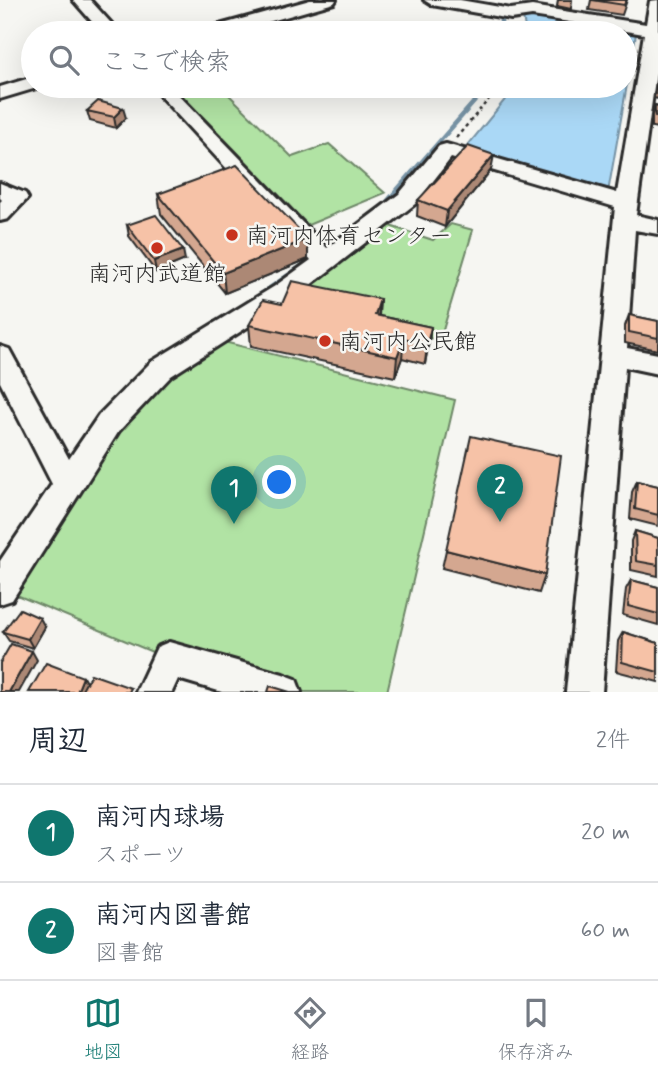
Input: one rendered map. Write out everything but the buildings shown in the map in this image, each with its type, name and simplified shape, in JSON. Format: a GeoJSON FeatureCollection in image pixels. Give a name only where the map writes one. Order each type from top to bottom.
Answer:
{"type":"FeatureCollection","features":[{"type":"Feature","properties":{"kind":"street"},"geometry":{"type":"LineString","coordinates":[[81,0],[100,21]]}},
{"type":"Feature","properties":{"kind":"street"},"geometry":{"type":"LineString","coordinates":[[254,21],[328,0]]}},
{"type":"Feature","properties":{"kind":"street"},"geometry":{"type":"LineString","coordinates":[[432,0],[511,14],[535,6],[656,15],[625,212],[584,692]]}},
{"type":"Feature","properties":{"kind":"street"},"geometry":{"type":"LineString","coordinates":[[0,93],[21,87]]}},
{"type":"Feature","properties":{"kind":"street"},"geometry":{"type":"LineString","coordinates":[[171,98],[326,261]]}},
{"type":"Feature","properties":{"kind":"street"},"geometry":{"type":"LineString","coordinates":[[0,589],[109,423],[161,369],[228,329],[326,261],[407,200],[446,150],[625,212],[658,227]]}},
{"type":"Feature","properties":{"kind":"street"},"geometry":{"type":"LineString","coordinates":[[0,190],[17,198],[0,215]]}},
{"type":"Feature","properties":{"kind":"street"},"geometry":{"type":"LineString","coordinates":[[614,355],[658,364]]}},
{"type":"Feature","properties":{"kind":"street"},"geometry":{"type":"LineString","coordinates":[[0,356],[68,486]]}},
{"type":"Feature","properties":{"kind":"street"},"geometry":{"type":"LineString","coordinates":[[154,692],[169,659],[283,692]]}},
{"type":"Feature","properties":{"kind":"path"},"geometry":{"type":"LineString","coordinates":[[446,150],[490,98]]}},
{"type":"Feature","properties":{"kind":"green space"},"geometry":{"type":"Polygon","coordinates":[[[185,98],[232,98],[292,157],[329,144],[385,193],[308,225],[185,98]]]}},
{"type":"Feature","properties":{"kind":"green space"},"geometry":{"type":"Polygon","coordinates":[[[378,222],[433,240],[451,224],[473,230],[440,340],[376,328],[274,298],[378,222]]]}},
{"type":"Feature","properties":{"kind":"green space"},"geometry":{"type":"Polygon","coordinates":[[[212,339],[455,400],[387,692],[282,692],[169,659],[0,588],[109,423],[212,339]]]}},
{"type":"Feature","properties":{"kind":"water"},"geometry":{"type":"Polygon","coordinates":[[[522,12],[587,21],[524,21],[522,12]]]}},
{"type":"Feature","properties":{"kind":"water"},"geometry":{"type":"Polygon","coordinates":[[[506,98],[625,98],[607,198],[460,155],[506,98]]]}},
{"type":"Feature","properties":{"kind":"waterway"},"geometry":{"type":"LineString","coordinates":[[500,11],[501,21]]}},
{"type":"Feature","properties":{"kind":"waterway"},"geometry":{"type":"LineString","coordinates":[[411,174],[478,98]]}},
{"type":"Feature","properties":{"kind":"waterway"},"geometry":{"type":"LineString","coordinates":[[381,209],[413,172]]}},
{"type":"Feature","properties":{"kind":"waterway"},"geometry":{"type":"LineString","coordinates":[[250,302],[316,256]]}},
{"type":"Feature","properties":{"kind":"place","name":"南河内体育センター"},"geometry":{"type":"Point","coordinates":[232,235]}},
{"type":"Feature","properties":{"kind":"place","name":"南河内武道館"},"geometry":{"type":"Point","coordinates":[157,248]}},
{"type":"Feature","properties":{"kind":"place","name":"南河内公民館"},"geometry":{"type":"Point","coordinates":[325,341]}},
{"type":"Feature","properties":{"kind":"place","name":"南河内図書館"},"geometry":{"type":"Point","coordinates":[500,522]}},
{"type":"Feature","properties":{"kind":"place","name":"南河内球場"},"geometry":{"type":"Point","coordinates":[234,524]}}]}
